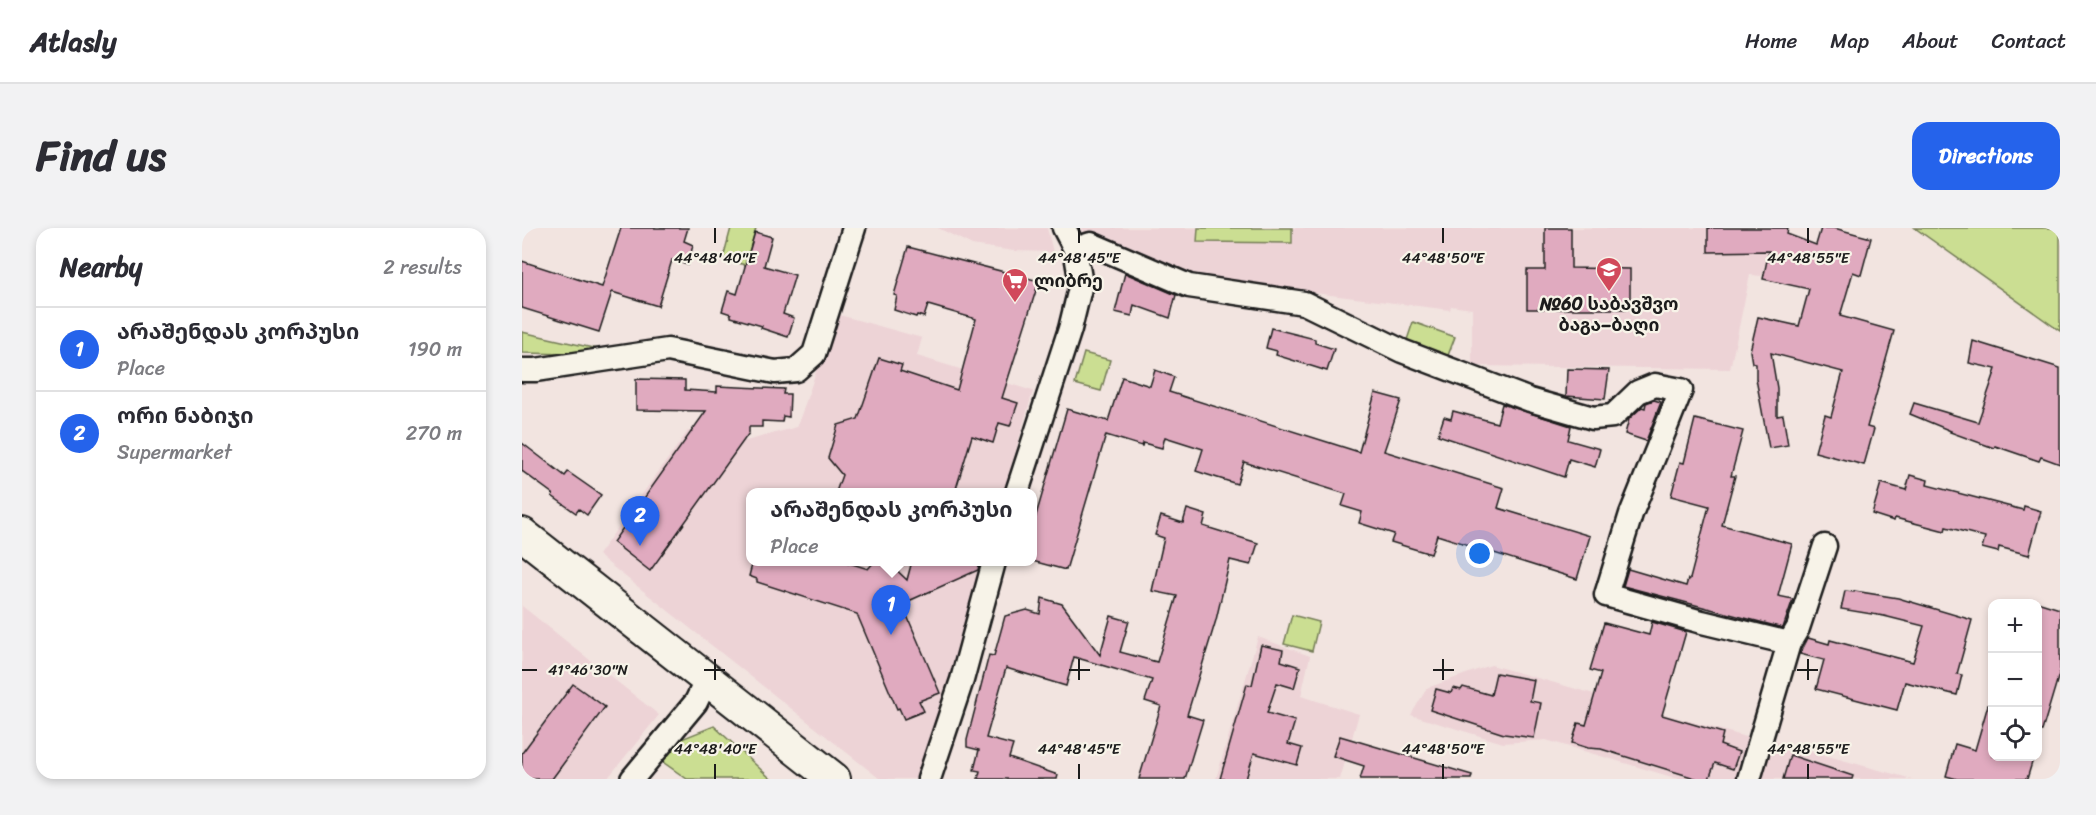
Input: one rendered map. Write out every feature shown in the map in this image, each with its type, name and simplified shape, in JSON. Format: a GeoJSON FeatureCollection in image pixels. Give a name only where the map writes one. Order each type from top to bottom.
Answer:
{"type":"FeatureCollection","features":[{"type":"Feature","properties":{"kind":"main road"},"geometry":{"type":"LineString","coordinates":[[522,534],[834,779]]}},
{"type":"Feature","properties":{"kind":"street"},"geometry":{"type":"LineString","coordinates":[[522,370],[536,370],[668,350],[775,372],[796,370],[814,354],[854,228]]}},
{"type":"Feature","properties":{"kind":"street"},"geometry":{"type":"LineString","coordinates":[[1018,488],[1071,329],[1081,285],[1075,249],[1064,228]]}},
{"type":"Feature","properties":{"kind":"street"},"geometry":{"type":"LineString","coordinates":[[1075,249],[1091,244],[1189,286],[1304,303],[1402,351],[1530,400],[1593,418],[1613,416],[1638,392],[1655,385],[1681,390],[1631,514],[1606,595],[1789,643]]}},
{"type":"Feature","properties":{"kind":"street"},"geometry":{"type":"LineString","coordinates":[[1749,779],[1789,643],[1798,628],[1825,546]]}},
{"type":"Feature","properties":{"kind":"street"},"geometry":{"type":"LineString","coordinates":[[929,779],[962,680],[993,566]]}},
{"type":"Feature","properties":{"kind":"street"},"geometry":{"type":"LineString","coordinates":[[632,779],[696,702],[706,679]]}},
{"type":"Feature","properties":{"kind":"shaded area"},"geometry":{"type":"Polygon","coordinates":[[[938,228],[1047,228],[1053,252],[1014,251],[972,245],[938,228]]]}},
{"type":"Feature","properties":{"kind":"shaded area","name":"№60 საბავშვო ბაგა–ბაღი"},"geometry":{"type":"Polygon","coordinates":[[[1083,228],[1769,228],[1770,247],[1762,276],[1750,275],[1730,369],[1472,366],[1472,309],[1451,306],[1450,310],[1188,277],[1082,231],[1083,228]]]}},
{"type":"Feature","properties":{"kind":"shaded area"},"geometry":{"type":"Polygon","coordinates":[[[836,314],[922,338],[917,356],[1033,391],[1005,488],[746,488],[746,566],[983,566],[922,779],[880,779],[598,555],[688,431],[746,441],[797,427],[836,314]]]}},
{"type":"Feature","properties":{"kind":"shaded area"},"geometry":{"type":"Polygon","coordinates":[[[522,606],[659,715],[607,779],[522,779],[522,606]]]}},
{"type":"Feature","properties":{"kind":"shaded area"},"geometry":{"type":"Polygon","coordinates":[[[1258,637],[1310,656],[1301,696],[1359,714],[1340,779],[1216,779],[1258,637]]]}},
{"type":"Feature","properties":{"kind":"shaded area"},"geometry":{"type":"Polygon","coordinates":[[[1491,665],[1753,739],[1744,771],[1736,779],[1679,779],[1546,740],[1503,743],[1411,715],[1427,688],[1491,665]]]}},
{"type":"Feature","properties":{"kind":"shaded area"},"geometry":{"type":"Polygon","coordinates":[[[1769,740],[1912,779],[1761,779],[1769,740]]]}},
{"type":"Feature","properties":{"kind":"green space"},"geometry":{"type":"Polygon","coordinates":[[[731,228],[756,228],[745,265],[723,258],[731,228]]]}},
{"type":"Feature","properties":{"kind":"green space"},"geometry":{"type":"Polygon","coordinates":[[[1198,228],[1292,228],[1292,243],[1197,242],[1198,228]]]}},
{"type":"Feature","properties":{"kind":"green space"},"geometry":{"type":"Polygon","coordinates":[[[1915,228],[2060,228],[2060,331],[1915,228]]]}},
{"type":"Feature","properties":{"kind":"green space"},"geometry":{"type":"Polygon","coordinates":[[[1413,322],[1455,337],[1447,358],[1406,343],[1413,322]]]}},
{"type":"Feature","properties":{"kind":"green space"},"geometry":{"type":"Polygon","coordinates":[[[522,332],[624,355],[522,353],[522,332]]]}},
{"type":"Feature","properties":{"kind":"green space"},"geometry":{"type":"Polygon","coordinates":[[[1084,353],[1110,360],[1101,391],[1075,384],[1084,353]]]}},
{"type":"Feature","properties":{"kind":"green space"},"geometry":{"type":"Polygon","coordinates":[[[1292,615],[1319,622],[1312,651],[1284,644],[1292,615]]]}},
{"type":"Feature","properties":{"kind":"green space"},"geometry":{"type":"Polygon","coordinates":[[[714,726],[771,779],[687,779],[660,760],[674,742],[714,726]]]}},
{"type":"Feature","properties":{"kind":"building"},"geometry":{"type":"Polygon","coordinates":[[[621,228],[688,228],[684,241],[693,245],[688,265],[672,260],[658,306],[612,292],[599,332],[522,308],[522,261],[602,287],[621,228]]]}},
{"type":"Feature","properties":{"kind":"building"},"geometry":{"type":"Polygon","coordinates":[[[1545,228],[1571,228],[1571,268],[1630,269],[1630,309],[1527,309],[1527,270],[1545,270],[1545,228]]]}},
{"type":"Feature","properties":{"kind":"building"},"geometry":{"type":"Polygon","coordinates":[[[1708,228],[1788,228],[1787,234],[1816,245],[1821,228],[1834,228],[1871,238],[1861,275],[1853,272],[1840,316],[1894,331],[1867,427],[1874,429],[1864,465],[1815,452],[1825,415],[1831,417],[1843,372],[1771,353],[1777,388],[1777,416],[1783,415],[1788,445],[1769,448],[1756,379],[1756,364],[1752,363],[1750,351],[1758,317],[1799,326],[1809,289],[1763,279],[1769,251],[1708,252],[1708,228]]]}},
{"type":"Feature","properties":{"kind":"building"},"geometry":{"type":"Polygon","coordinates":[[[755,232],[772,237],[764,266],[795,275],[783,314],[794,318],[788,337],[731,317],[731,314],[722,311],[728,291],[737,294],[755,232]]]}},
{"type":"Feature","properties":{"kind":"building"},"geometry":{"type":"Polygon","coordinates":[[[908,247],[1039,281],[1002,398],[1018,403],[1010,426],[999,423],[993,443],[972,436],[956,488],[837,488],[842,475],[828,458],[838,425],[858,419],[879,358],[902,365],[900,371],[957,390],[976,319],[928,305],[924,317],[917,315],[916,317],[894,310],[897,296],[894,295],[908,247]]]}},
{"type":"Feature","properties":{"kind":"building"},"geometry":{"type":"Polygon","coordinates":[[[1125,273],[1176,295],[1170,318],[1134,305],[1132,316],[1115,312],[1125,273]]]}},
{"type":"Feature","properties":{"kind":"building"},"geometry":{"type":"Polygon","coordinates":[[[1271,328],[1315,339],[1315,343],[1334,349],[1327,371],[1276,355],[1277,351],[1266,348],[1271,328]]]}},
{"type":"Feature","properties":{"kind":"building"},"geometry":{"type":"Polygon","coordinates":[[[1973,341],[2060,368],[2060,464],[2041,457],[2039,461],[1995,446],[1994,448],[1910,414],[1914,403],[1978,422],[1996,369],[1969,363],[1973,341]]]}},
{"type":"Feature","properties":{"kind":"building"},"geometry":{"type":"Polygon","coordinates":[[[1567,369],[1609,370],[1605,399],[1566,396],[1567,369]]]}},
{"type":"Feature","properties":{"kind":"building"},"geometry":{"type":"Polygon","coordinates":[[[1155,370],[1174,377],[1169,392],[1359,452],[1375,393],[1401,400],[1384,451],[1504,488],[1498,508],[1590,536],[1577,579],[1437,535],[1431,554],[1391,542],[1394,534],[1359,523],[1362,512],[1342,506],[1346,494],[1244,462],[1237,484],[1196,471],[1203,449],[1165,437],[1162,448],[1143,443],[1142,446],[1106,435],[1066,570],[1037,562],[1037,512],[1067,409],[1108,421],[1122,377],[1150,386],[1155,370]]]}},
{"type":"Feature","properties":{"kind":"building"},"geometry":{"type":"Polygon","coordinates":[[[636,379],[685,380],[685,390],[717,392],[717,386],[784,389],[783,394],[790,394],[789,417],[783,416],[782,422],[762,421],[762,427],[749,427],[749,433],[650,571],[613,542],[706,411],[636,410],[636,379]]]}},
{"type":"Feature","properties":{"kind":"building"},"geometry":{"type":"Polygon","coordinates":[[[1654,400],[1661,402],[1646,441],[1625,434],[1629,419],[1642,407],[1645,408],[1646,403],[1654,400]]]}},
{"type":"Feature","properties":{"kind":"building"},"geometry":{"type":"Polygon","coordinates":[[[1502,404],[1571,426],[1568,440],[1600,449],[1595,467],[1569,459],[1564,477],[1438,435],[1444,417],[1451,419],[1453,411],[1497,423],[1502,404]]]}},
{"type":"Feature","properties":{"kind":"building"},"geometry":{"type":"Polygon","coordinates":[[[1695,419],[1743,431],[1731,476],[1735,476],[1722,525],[1792,544],[1778,596],[1793,599],[1783,628],[1623,586],[1628,569],[1686,586],[1690,579],[1709,506],[1671,496],[1680,462],[1684,463],[1695,419]]]}},
{"type":"Feature","properties":{"kind":"building"},"geometry":{"type":"Polygon","coordinates":[[[522,443],[565,476],[568,472],[601,495],[587,515],[579,509],[576,513],[522,471],[522,443]]]}},
{"type":"Feature","properties":{"kind":"building"},"geometry":{"type":"Polygon","coordinates":[[[1910,475],[1928,480],[1927,485],[2023,510],[2024,506],[2041,511],[2029,555],[1999,547],[1998,552],[1982,548],[1985,537],[1946,527],[1945,531],[1895,518],[1894,521],[1872,514],[1881,483],[1906,490],[1910,475]]]}},
{"type":"Feature","properties":{"kind":"building"},"geometry":{"type":"Polygon","coordinates":[[[1187,509],[1206,515],[1203,526],[1258,543],[1251,565],[1230,560],[1216,620],[1187,715],[1203,720],[1185,779],[1139,779],[1161,706],[1145,701],[1152,680],[1074,657],[1066,686],[1006,668],[986,738],[1013,745],[1009,758],[1058,775],[1057,779],[978,779],[980,771],[974,770],[979,750],[967,747],[967,740],[989,655],[994,656],[1005,616],[1027,610],[1040,614],[1042,598],[1062,604],[1100,655],[1111,616],[1129,621],[1120,652],[1157,662],[1177,596],[1152,591],[1164,538],[1155,535],[1161,516],[1183,523],[1187,509]]]}},
{"type":"Feature","properties":{"kind":"building"},"geometry":{"type":"Polygon","coordinates":[[[752,566],[859,566],[868,569],[871,566],[892,566],[907,580],[911,566],[979,566],[978,570],[902,604],[940,693],[919,701],[924,711],[904,719],[899,708],[897,709],[857,614],[757,582],[757,579],[749,576],[752,566]]]}},
{"type":"Feature","properties":{"kind":"building"},"geometry":{"type":"Polygon","coordinates":[[[1845,591],[1898,598],[1972,620],[1957,674],[1962,675],[1957,695],[1905,682],[1897,710],[1816,689],[1824,660],[1800,654],[1808,638],[1829,644],[1830,640],[1913,662],[1924,626],[1841,609],[1845,591]]]}},
{"type":"Feature","properties":{"kind":"building"},"geometry":{"type":"Polygon","coordinates":[[[2042,604],[2060,609],[2060,671],[2042,731],[2042,604]]]}},
{"type":"Feature","properties":{"kind":"building"},"geometry":{"type":"Polygon","coordinates":[[[1652,622],[1686,632],[1662,715],[1723,733],[1720,745],[1739,752],[1733,769],[1715,763],[1709,779],[1698,779],[1601,749],[1572,743],[1578,723],[1586,725],[1601,673],[1590,670],[1604,623],[1649,635],[1652,622]]]}},
{"type":"Feature","properties":{"kind":"building"},"geometry":{"type":"Polygon","coordinates":[[[1261,645],[1283,650],[1281,661],[1300,667],[1294,688],[1277,683],[1267,713],[1295,721],[1288,744],[1302,748],[1297,765],[1254,753],[1246,779],[1220,779],[1247,684],[1252,685],[1261,645]]]}},
{"type":"Feature","properties":{"kind":"building"},"geometry":{"type":"Polygon","coordinates":[[[1496,673],[1534,680],[1530,701],[1541,703],[1534,738],[1504,734],[1430,710],[1436,689],[1451,693],[1453,688],[1461,690],[1463,687],[1491,695],[1496,673]]]}},
{"type":"Feature","properties":{"kind":"building"},"geometry":{"type":"Polygon","coordinates":[[[573,684],[605,707],[552,779],[522,779],[522,753],[573,684]]]}},
{"type":"Feature","properties":{"kind":"building"},"geometry":{"type":"Polygon","coordinates":[[[1988,705],[1988,761],[2032,761],[2027,779],[1957,779],[1946,776],[1955,744],[1975,750],[1988,705]]]}},
{"type":"Feature","properties":{"kind":"building"},"geometry":{"type":"Polygon","coordinates":[[[1340,736],[1472,775],[1471,779],[1360,779],[1364,766],[1333,756],[1340,736]]]}},
{"type":"Feature","properties":{"kind":"building"},"geometry":{"type":"Polygon","coordinates":[[[1790,755],[1853,776],[1852,779],[1783,779],[1790,755]]]}},
{"type":"Feature","properties":{"kind":"place","name":"№60 საბავშვო ბაგა–ბაღი"},"geometry":{"type":"Point","coordinates":[1609,293]}},
{"type":"Feature","properties":{"kind":"place","name":"ლიბრე"},"geometry":{"type":"Point","coordinates":[1015,304]}},
{"type":"Feature","properties":{"kind":"place","name":"ორი ნაბიჯი"},"geometry":{"type":"Point","coordinates":[640,546]}},
{"type":"Feature","properties":{"kind":"place","name":"არაშენდას კორპუსი"},"geometry":{"type":"Point","coordinates":[891,635]}}]}
